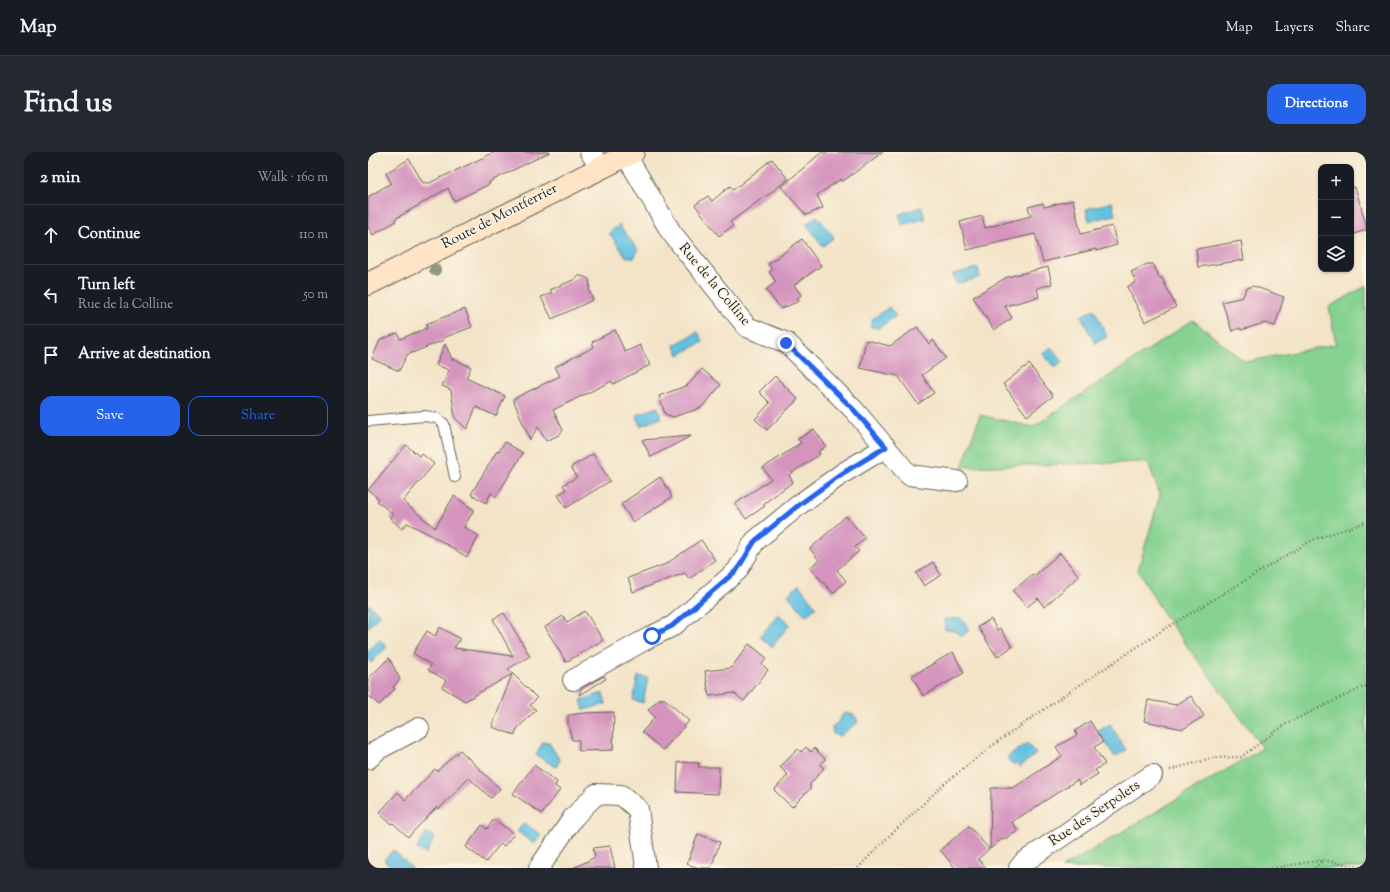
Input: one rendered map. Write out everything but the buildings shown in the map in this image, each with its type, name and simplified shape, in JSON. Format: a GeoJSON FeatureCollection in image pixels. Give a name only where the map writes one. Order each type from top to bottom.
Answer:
{"type":"FeatureCollection","features":[{"type":"Feature","properties":{"kind":"street","name":"Route de Montferrier"},"geometry":{"type":"LineString","coordinates":[[368,284],[595,160],[629,154]]}},
{"type":"Feature","properties":{"kind":"street","name":"Rue de la Colline"},"geometry":{"type":"LineString","coordinates":[[629,154],[671,232],[747,328],[786,343],[854,410],[909,475],[957,481]]}},
{"type":"Feature","properties":{"kind":"street"},"geometry":{"type":"LineString","coordinates":[[573,680],[672,626],[737,570],[755,541],[800,504],[843,473],[886,447]]}},
{"type":"Feature","properties":{"kind":"street"},"geometry":{"type":"LineString","coordinates":[[368,759],[377,750],[419,728]]}},
{"type":"Feature","properties":{"kind":"street","name":"Rue des Serpolets"},"geometry":{"type":"LineString","coordinates":[[1020,868],[1024,862],[1152,775]]}},
{"type":"Feature","properties":{"kind":"street"},"geometry":{"type":"LineString","coordinates":[[539,868],[573,818],[596,794],[621,795],[638,809],[646,868]]}},
{"type":"Feature","properties":{"kind":"lane"},"geometry":{"type":"LineString","coordinates":[[368,421],[425,416],[437,418],[444,424],[455,477]]}},
{"type":"Feature","properties":{"kind":"path"},"geometry":{"type":"LineString","coordinates":[[858,868],[944,784],[997,742],[1072,690],[1163,630],[1312,540],[1366,522]]}},
{"type":"Feature","properties":{"kind":"path"},"geometry":{"type":"LineString","coordinates":[[1152,775],[1212,758],[1241,757],[1287,723],[1366,686]]}},
{"type":"Feature","properties":{"kind":"path"},"geometry":{"type":"LineString","coordinates":[[1314,868],[1323,860]]}},
{"type":"Feature","properties":{"kind":"path"},"geometry":{"type":"LineString","coordinates":[[1272,868],[1323,860],[1364,868]]}},
{"type":"Feature","properties":{"kind":"green space"},"geometry":{"type":"Polygon","coordinates":[[[1366,286],[1366,868],[1062,868],[1263,748],[1164,615],[1138,570],[1160,495],[1148,462],[962,467],[980,415],[1033,427],[1193,320],[1245,362],[1336,344],[1329,307],[1366,286]]]}},
{"type":"Feature","properties":{"kind":"water"},"geometry":{"type":"Polygon","coordinates":[[[1112,202],[1115,215],[1089,221],[1086,209],[1112,202]]]}},
{"type":"Feature","properties":{"kind":"water"},"geometry":{"type":"Polygon","coordinates":[[[922,207],[925,219],[902,225],[899,214],[922,207]]]}},
{"type":"Feature","properties":{"kind":"water"},"geometry":{"type":"Polygon","coordinates":[[[817,216],[834,237],[823,246],[806,224],[817,216]]]}},
{"type":"Feature","properties":{"kind":"water"},"geometry":{"type":"Polygon","coordinates":[[[619,225],[638,250],[634,258],[628,256],[627,258],[609,233],[619,225]]]}},
{"type":"Feature","properties":{"kind":"water"},"geometry":{"type":"Polygon","coordinates":[[[978,268],[980,277],[956,284],[953,274],[978,268]]]}},
{"type":"Feature","properties":{"kind":"water"},"geometry":{"type":"Polygon","coordinates":[[[889,307],[896,316],[877,329],[876,327],[871,327],[871,320],[889,307]]]}},
{"type":"Feature","properties":{"kind":"water"},"geometry":{"type":"Polygon","coordinates":[[[1094,309],[1107,337],[1095,343],[1081,316],[1094,309]]]}},
{"type":"Feature","properties":{"kind":"water"},"geometry":{"type":"Polygon","coordinates":[[[698,332],[703,342],[679,355],[674,345],[698,332]]]}},
{"type":"Feature","properties":{"kind":"water"},"geometry":{"type":"Polygon","coordinates":[[[1051,347],[1063,362],[1055,368],[1043,354],[1051,347]]]}},
{"type":"Feature","properties":{"kind":"water"},"geometry":{"type":"Polygon","coordinates":[[[658,407],[661,418],[640,426],[636,415],[658,407]]]}},
{"type":"Feature","properties":{"kind":"water"},"geometry":{"type":"Polygon","coordinates":[[[799,585],[816,607],[806,616],[788,595],[799,585]]]}},
{"type":"Feature","properties":{"kind":"water"},"geometry":{"type":"Polygon","coordinates":[[[368,604],[380,614],[368,628],[368,604]]]}},
{"type":"Feature","properties":{"kind":"water"},"geometry":{"type":"Polygon","coordinates":[[[778,614],[790,624],[772,647],[760,637],[778,614]]]}},
{"type":"Feature","properties":{"kind":"water"},"geometry":{"type":"Polygon","coordinates":[[[961,618],[970,630],[961,637],[956,631],[945,630],[944,619],[961,618]]]}},
{"type":"Feature","properties":{"kind":"water"},"geometry":{"type":"Polygon","coordinates":[[[379,639],[387,647],[371,663],[368,660],[368,651],[379,639]]]}},
{"type":"Feature","properties":{"kind":"water"},"geometry":{"type":"Polygon","coordinates":[[[638,676],[648,678],[643,703],[633,700],[638,676]]]}},
{"type":"Feature","properties":{"kind":"water"},"geometry":{"type":"Polygon","coordinates":[[[603,693],[606,704],[584,710],[581,700],[603,693]]]}},
{"type":"Feature","properties":{"kind":"water"},"geometry":{"type":"Polygon","coordinates":[[[846,713],[854,715],[857,719],[857,723],[840,736],[833,734],[832,727],[838,722],[843,714],[846,713]]]}},
{"type":"Feature","properties":{"kind":"water"},"geometry":{"type":"Polygon","coordinates":[[[1110,724],[1126,750],[1115,757],[1098,731],[1110,724]]]}},
{"type":"Feature","properties":{"kind":"water"},"geometry":{"type":"Polygon","coordinates":[[[543,742],[549,743],[560,760],[556,767],[536,755],[543,742]]]}},
{"type":"Feature","properties":{"kind":"water"},"geometry":{"type":"Polygon","coordinates":[[[1027,743],[1036,754],[1020,767],[1018,764],[1013,765],[1007,758],[1027,743]]]}},
{"type":"Feature","properties":{"kind":"water"},"geometry":{"type":"Polygon","coordinates":[[[524,823],[541,835],[534,844],[517,831],[524,823]]]}},
{"type":"Feature","properties":{"kind":"water"},"geometry":{"type":"Polygon","coordinates":[[[426,832],[435,837],[426,854],[417,849],[426,832]]]}},
{"type":"Feature","properties":{"kind":"water"},"geometry":{"type":"Polygon","coordinates":[[[393,850],[412,868],[393,868],[384,860],[393,850]]]}},
{"type":"Feature","properties":{"kind":"route"},"geometry":{"type":"LineString","coordinates":[[652,636],[672,626],[737,570],[755,541],[800,504],[843,473],[886,447],[854,410],[786,343]]}}]}
